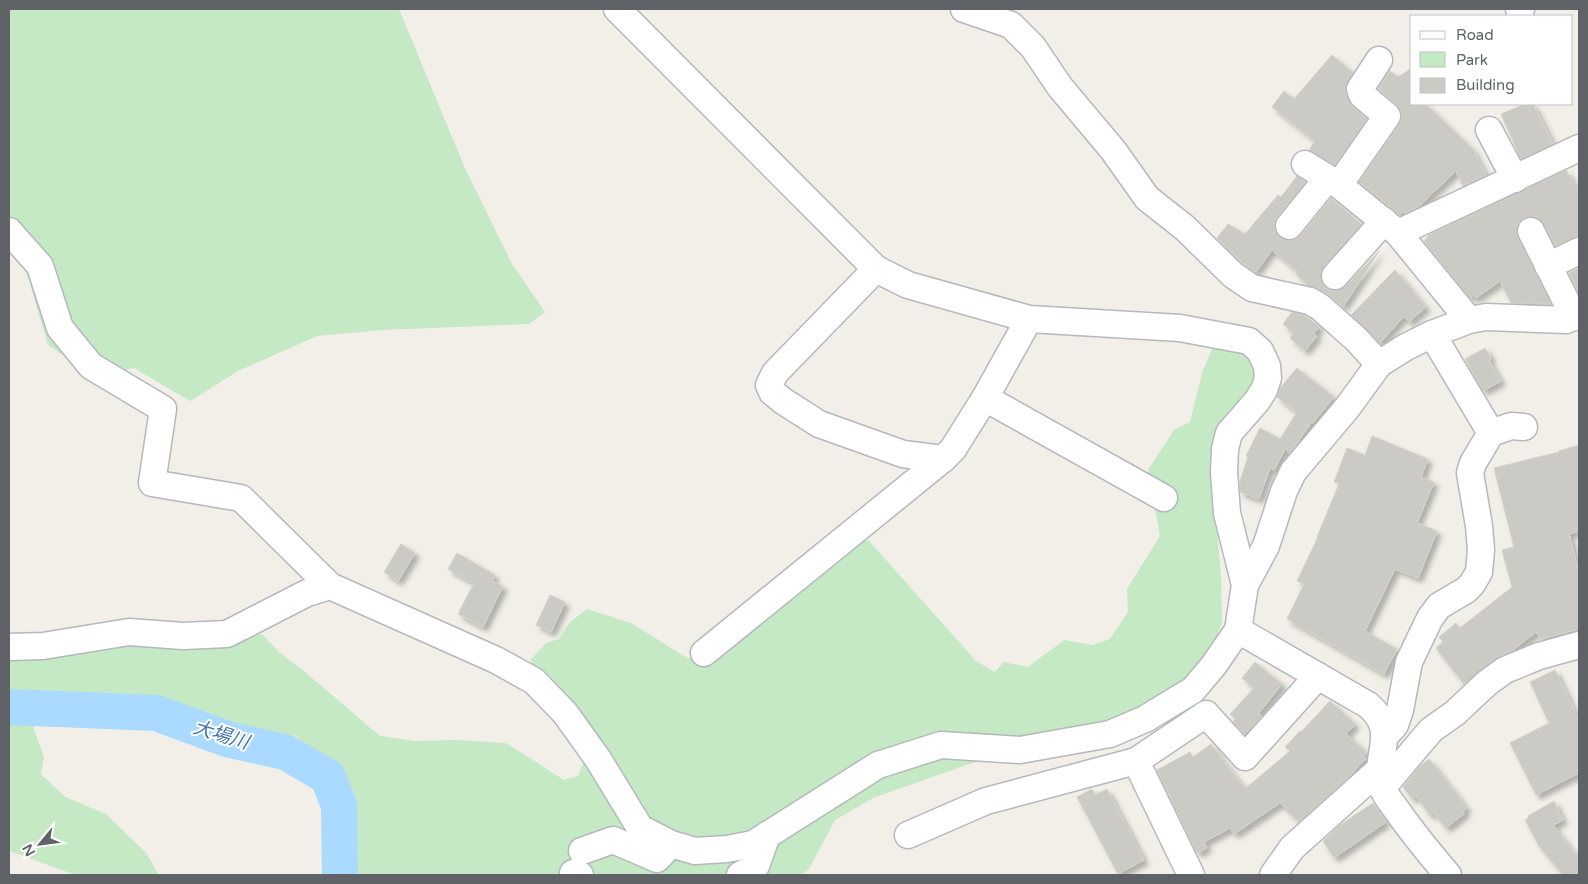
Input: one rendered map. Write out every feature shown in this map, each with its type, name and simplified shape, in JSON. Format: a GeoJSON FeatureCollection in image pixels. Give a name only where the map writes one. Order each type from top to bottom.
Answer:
{"type":"FeatureCollection","features":[{"type":"Feature","properties":{"kind":"street"},"geometry":{"type":"LineString","coordinates":[[9,231],[40,266],[60,328],[91,366],[163,409],[152,482],[241,498],[330,586],[496,660],[534,681],[565,713],[598,759],[640,828],[671,844],[695,851],[727,850],[752,844],[878,765],[941,745],[1020,750],[1110,734],[1146,719],[1193,690],[1214,665],[1238,630],[1244,585],[1227,513],[1224,449],[1229,432],[1264,390],[1268,378],[1267,366],[1260,352],[1249,341],[1180,328],[1029,319],[908,284],[876,269],[617,9]]}},
{"type":"Feature","properties":{"kind":"street"},"geometry":{"type":"LineString","coordinates":[[964,9],[1011,25],[1033,47],[1060,87],[1113,150],[1147,198],[1184,228],[1233,275],[1252,288],[1280,296],[1302,298],[1320,307],[1356,339],[1379,364]]}},
{"type":"Feature","properties":{"kind":"street"},"geometry":{"type":"LineString","coordinates":[[1289,226],[1333,182],[1387,116],[1362,95],[1360,89],[1380,60]]}},
{"type":"Feature","properties":{"kind":"street"},"geometry":{"type":"LineString","coordinates":[[1489,130],[1514,179]]}},
{"type":"Feature","properties":{"kind":"street"},"geometry":{"type":"LineString","coordinates":[[1335,276],[1391,227],[1514,179],[1579,148]]}},
{"type":"Feature","properties":{"kind":"street"},"geometry":{"type":"LineString","coordinates":[[1305,164],[1333,182],[1391,227],[1469,320]]}},
{"type":"Feature","properties":{"kind":"street"},"geometry":{"type":"LineString","coordinates":[[1174,198],[1190,220],[1184,228]]}},
{"type":"Feature","properties":{"kind":"street"},"geometry":{"type":"LineString","coordinates":[[1244,585],[1266,546],[1284,492],[1293,472],[1347,408],[1379,364],[1432,334],[1469,320],[1486,317],[1566,320],[1577,316],[1548,266],[1531,231]]}},
{"type":"Feature","properties":{"kind":"street"},"geometry":{"type":"LineString","coordinates":[[1548,266],[1579,250]]}},
{"type":"Feature","properties":{"kind":"street"},"geometry":{"type":"LineString","coordinates":[[876,269],[775,373],[770,385],[772,392],[782,401],[818,424],[903,454],[943,459]]}},
{"type":"Feature","properties":{"kind":"street"},"geometry":{"type":"LineString","coordinates":[[704,653],[953,449],[985,398],[1029,319]]}},
{"type":"Feature","properties":{"kind":"street"},"geometry":{"type":"LineString","coordinates":[[1432,334],[1491,433]]}},
{"type":"Feature","properties":{"kind":"street"},"geometry":{"type":"LineString","coordinates":[[985,398],[1164,498]]}},
{"type":"Feature","properties":{"kind":"street"},"geometry":{"type":"LineString","coordinates":[[1385,736],[1395,725],[1400,710],[1409,662],[1430,618],[1439,606],[1466,590],[1479,572],[1481,550],[1479,526],[1470,473],[1473,463],[1491,433],[1511,426],[1524,426]]}},
{"type":"Feature","properties":{"kind":"street"},"geometry":{"type":"LineString","coordinates":[[9,647],[43,646],[129,632],[183,636],[227,634],[307,593],[330,586]]}},
{"type":"Feature","properties":{"kind":"street"},"geometry":{"type":"LineString","coordinates":[[1238,630],[1377,712],[1385,736],[1381,779],[1413,833],[1448,875]]}},
{"type":"Feature","properties":{"kind":"street"},"geometry":{"type":"LineString","coordinates":[[1273,875],[1292,848],[1381,779],[1431,730],[1455,713],[1487,683],[1505,670],[1539,656],[1579,645]]}},
{"type":"Feature","properties":{"kind":"street"},"geometry":{"type":"LineString","coordinates":[[1188,692],[1245,757],[1318,676]]}},
{"type":"Feature","properties":{"kind":"street"},"geometry":{"type":"LineString","coordinates":[[908,836],[986,801],[1136,761],[1206,714]]}},
{"type":"Feature","properties":{"kind":"street"},"geometry":{"type":"LineString","coordinates":[[1136,761],[1191,875]]}},
{"type":"Feature","properties":{"kind":"street"},"geometry":{"type":"LineString","coordinates":[[740,875],[756,866],[767,835]]}},
{"type":"Feature","properties":{"kind":"street"},"geometry":{"type":"LineString","coordinates":[[578,866],[614,840],[657,859],[671,844]]}},
{"type":"Feature","properties":{"kind":"green space"},"geometry":{"type":"Polygon","coordinates":[[[9,9],[399,9],[464,166],[512,264],[545,312],[529,324],[383,330],[317,336],[238,371],[190,401],[134,368],[95,377],[48,345],[24,264],[9,240],[9,9]]]}},
{"type":"Feature","properties":{"kind":"green space"},"geometry":{"type":"Polygon","coordinates":[[[1214,344],[1254,356],[1258,382],[1214,497],[1221,575],[1222,622],[1209,658],[1182,690],[1120,716],[1079,731],[1040,739],[873,798],[835,820],[809,869],[800,875],[350,875],[343,788],[297,737],[128,719],[52,718],[33,727],[44,757],[41,774],[65,797],[106,814],[147,854],[159,875],[76,875],[9,851],[9,644],[219,634],[262,634],[279,652],[380,736],[416,741],[455,740],[506,743],[564,780],[578,776],[584,761],[537,699],[531,659],[546,643],[559,639],[570,622],[587,609],[631,623],[684,656],[705,665],[856,539],[869,541],[976,661],[995,672],[1004,662],[1028,667],[1064,640],[1092,645],[1110,639],[1128,612],[1127,589],[1160,536],[1148,470],[1174,430],[1190,422],[1202,373],[1214,344]]]}},
{"type":"Feature","properties":{"kind":"building"},"geometry":{"type":"Polygon","coordinates":[[[1332,55],[1353,73],[1345,87],[1346,94],[1352,106],[1367,119],[1335,165],[1309,150],[1315,141],[1272,107],[1284,91],[1294,99],[1332,55]]]}},
{"type":"Feature","properties":{"kind":"building"},"geometry":{"type":"Polygon","coordinates":[[[1410,69],[1410,105],[1427,105],[1473,150],[1486,175],[1463,186],[1456,171],[1418,207],[1405,213],[1403,212],[1400,215],[1359,182],[1402,118],[1401,111],[1397,105],[1378,89],[1390,71],[1398,77],[1410,69]]]}},
{"type":"Feature","properties":{"kind":"building"},"geometry":{"type":"Polygon","coordinates":[[[1523,105],[1534,105],[1553,144],[1521,159],[1501,114],[1523,105]]]}},
{"type":"Feature","properties":{"kind":"building"},"geometry":{"type":"Polygon","coordinates":[[[1566,170],[1579,193],[1579,236],[1555,246],[1544,224],[1539,218],[1532,216],[1524,218],[1518,223],[1516,230],[1518,238],[1551,304],[1511,303],[1500,281],[1476,298],[1474,295],[1470,298],[1424,241],[1429,235],[1566,170]]]}},
{"type":"Feature","properties":{"kind":"building"},"geometry":{"type":"Polygon","coordinates":[[[1297,176],[1305,182],[1277,217],[1274,224],[1275,231],[1280,238],[1287,241],[1294,240],[1300,236],[1331,198],[1361,224],[1320,273],[1325,287],[1332,291],[1346,286],[1379,251],[1343,307],[1328,294],[1308,285],[1296,274],[1298,272],[1272,250],[1256,272],[1243,263],[1217,238],[1228,224],[1245,234],[1278,195],[1281,197],[1297,176]]]}},
{"type":"Feature","properties":{"kind":"building"},"geometry":{"type":"Polygon","coordinates":[[[1579,268],[1579,294],[1569,273],[1579,268]]]}},
{"type":"Feature","properties":{"kind":"building"},"geometry":{"type":"Polygon","coordinates":[[[1395,270],[1426,307],[1409,322],[1404,316],[1380,343],[1351,315],[1395,270]]]}},
{"type":"Feature","properties":{"kind":"building"},"geometry":{"type":"Polygon","coordinates":[[[1292,312],[1304,315],[1320,327],[1314,333],[1317,336],[1305,351],[1290,338],[1294,333],[1283,324],[1292,312]]]}},
{"type":"Feature","properties":{"kind":"building"},"geometry":{"type":"Polygon","coordinates":[[[1485,348],[1490,356],[1490,362],[1501,381],[1483,391],[1465,359],[1485,348]]]}},
{"type":"Feature","properties":{"kind":"building"},"geometry":{"type":"Polygon","coordinates":[[[1297,368],[1334,397],[1311,423],[1290,453],[1285,449],[1274,470],[1270,468],[1259,499],[1240,492],[1240,481],[1248,457],[1246,456],[1260,428],[1280,439],[1297,412],[1277,397],[1280,388],[1297,368]]]}},
{"type":"Feature","properties":{"kind":"building"},"geometry":{"type":"Polygon","coordinates":[[[1372,436],[1428,459],[1421,477],[1434,482],[1417,523],[1437,531],[1418,578],[1395,569],[1365,631],[1397,649],[1384,674],[1287,619],[1304,584],[1297,581],[1318,537],[1339,484],[1334,482],[1347,448],[1365,455],[1372,436]]]}},
{"type":"Feature","properties":{"kind":"building"},"geometry":{"type":"Polygon","coordinates":[[[1579,445],[1579,531],[1569,534],[1579,573],[1579,629],[1541,639],[1536,632],[1513,650],[1496,658],[1464,684],[1436,648],[1443,642],[1439,637],[1456,623],[1460,628],[1512,587],[1502,550],[1514,547],[1494,468],[1559,452],[1579,445]]]}},
{"type":"Feature","properties":{"kind":"building"},"geometry":{"type":"Polygon","coordinates":[[[401,544],[415,553],[398,581],[384,572],[401,544]]]}},
{"type":"Feature","properties":{"kind":"building"},"geometry":{"type":"Polygon","coordinates":[[[457,553],[495,575],[492,581],[503,586],[483,627],[458,614],[474,583],[448,569],[457,553]]]}},
{"type":"Feature","properties":{"kind":"building"},"geometry":{"type":"Polygon","coordinates":[[[550,595],[565,602],[551,632],[536,625],[550,595]]]}},
{"type":"Feature","properties":{"kind":"building"},"geometry":{"type":"Polygon","coordinates":[[[1255,662],[1282,684],[1259,713],[1262,716],[1244,733],[1233,722],[1235,719],[1230,714],[1254,688],[1242,678],[1255,662]]]}},
{"type":"Feature","properties":{"kind":"building"},"geometry":{"type":"Polygon","coordinates":[[[1555,670],[1579,721],[1579,773],[1536,795],[1510,743],[1549,723],[1530,682],[1555,670]]]}},
{"type":"Feature","properties":{"kind":"building"},"geometry":{"type":"Polygon","coordinates":[[[1330,701],[1355,724],[1346,734],[1366,752],[1363,756],[1366,758],[1347,779],[1299,822],[1280,803],[1234,834],[1230,828],[1204,842],[1207,848],[1197,853],[1157,770],[1190,752],[1193,757],[1211,744],[1246,788],[1290,751],[1285,747],[1330,701]]]}},
{"type":"Feature","properties":{"kind":"building"},"geometry":{"type":"Polygon","coordinates":[[[1429,759],[1467,808],[1463,811],[1465,813],[1446,828],[1433,812],[1430,815],[1416,796],[1412,799],[1403,787],[1420,766],[1429,759]]]}},
{"type":"Feature","properties":{"kind":"building"},"geometry":{"type":"Polygon","coordinates":[[[1092,789],[1095,795],[1107,789],[1144,860],[1118,874],[1077,797],[1092,789]]]}},
{"type":"Feature","properties":{"kind":"building"},"geometry":{"type":"Polygon","coordinates":[[[1554,801],[1563,820],[1553,825],[1579,859],[1579,875],[1563,875],[1539,846],[1525,820],[1529,818],[1528,816],[1554,801]]]}},
{"type":"Feature","properties":{"kind":"building"},"geometry":{"type":"Polygon","coordinates":[[[1373,803],[1386,822],[1334,858],[1323,841],[1340,825],[1373,803]]]}},
{"type":"Feature","properties":{"kind":"waterway","name":"大場川"},"geometry":{"type":"LineString","coordinates":[[9,707],[156,713],[230,740],[285,752],[328,777],[339,806],[340,875]]}}]}
